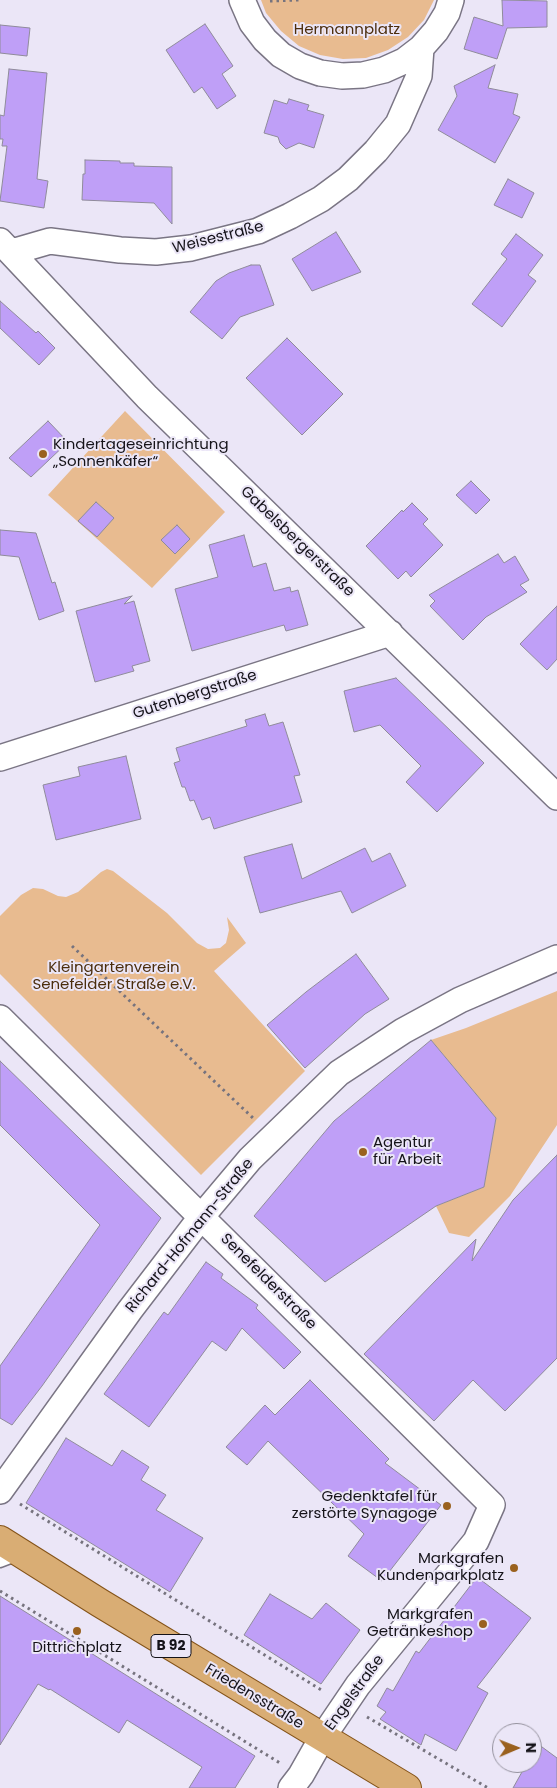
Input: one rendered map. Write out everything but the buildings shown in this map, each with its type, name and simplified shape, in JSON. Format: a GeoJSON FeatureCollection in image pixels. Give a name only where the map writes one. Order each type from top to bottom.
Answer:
{"type":"FeatureCollection","features":[{"type":"Feature","properties":{"kind":"main road","name":"Friedensstraße"},"geometry":{"type":"LineString","coordinates":[[7,1551],[100,1603],[407,1788]]}},
{"type":"Feature","properties":{"kind":"street"},"geometry":{"type":"LineString","coordinates":[[242,0],[252,23],[265,40],[281,55],[300,66],[320,73],[342,76],[363,75],[384,70],[404,61],[421,48],[436,31],[447,13],[451,0]]}},
{"type":"Feature","properties":{"kind":"street","name":"Weisestraße"},"geometry":{"type":"LineString","coordinates":[[6,247],[50,241],[120,250],[156,252],[191,248],[258,231],[290,216],[321,199],[348,179],[376,151],[398,124],[419,76],[421,48]]}},
{"type":"Feature","properties":{"kind":"street","name":"Gabelsbergerstraße"},"geometry":{"type":"LineString","coordinates":[[6,247],[147,397],[557,797]]}},
{"type":"Feature","properties":{"kind":"street","name":"Gutenbergstraße"},"geometry":{"type":"LineString","coordinates":[[0,758],[390,633]]}},
{"type":"Feature","properties":{"kind":"street","name":"Richard-Hofmann-Straße"},"geometry":{"type":"LineString","coordinates":[[8,1497],[130,1310],[202,1216],[250,1159],[272,1137],[339,1073],[402,1031],[460,1000],[557,958]]}},
{"type":"Feature","properties":{"kind":"street","name":"Senefelderstraße"},"geometry":{"type":"LineString","coordinates":[[0,1018],[492,1505]]}},
{"type":"Feature","properties":{"kind":"street","name":"Engelstraße"},"geometry":{"type":"LineString","coordinates":[[296,1782],[322,1738],[358,1685],[476,1541],[492,1505]]}},
{"type":"Feature","properties":{"kind":"path"},"geometry":{"type":"LineString","coordinates":[[72,946],[272,1137]]}},
{"type":"Feature","properties":{"kind":"path"},"geometry":{"type":"LineString","coordinates":[[8,1497],[345,1704],[488,1788]]}},
{"type":"Feature","properties":{"kind":"path"},"geometry":{"type":"LineString","coordinates":[[0,1591],[296,1782]]}},
{"type":"Feature","properties":{"kind":"green space","name":"Hermannplatz"},"geometry":{"type":"Polygon","coordinates":[[[261,0],[434,0],[424,20],[408,37],[388,50],[366,58],[343,59],[320,55],[299,46],[281,31],[266,13],[261,0]]]}},
{"type":"Feature","properties":{"kind":"green space"},"geometry":{"type":"Polygon","coordinates":[[[125,411],[225,512],[152,588],[48,495],[125,411]]]}},
{"type":"Feature","properties":{"kind":"green space","name":"Kleingartenverein Senefelder Straße e.V."},"geometry":{"type":"Polygon","coordinates":[[[107,869],[113,871],[167,913],[197,943],[208,949],[220,948],[226,943],[229,930],[227,917],[246,943],[214,971],[305,1071],[201,1175],[0,974],[0,916],[21,895],[33,888],[43,889],[58,896],[66,897],[78,892],[107,869]]]}},
{"type":"Feature","properties":{"kind":"green space"},"geometry":{"type":"Polygon","coordinates":[[[557,991],[557,1125],[510,1196],[469,1237],[449,1233],[436,1206],[484,1187],[496,1118],[431,1040],[466,1028],[557,991]]]}},
{"type":"Feature","properties":{"kind":"place","name":"Kindertageseinrichtung „Sonnenkäfer“"},"geometry":{"type":"Point","coordinates":[43,454]}},
{"type":"Feature","properties":{"kind":"place","name":"Agentur für Arbeit"},"geometry":{"type":"Point","coordinates":[363,1152]}},
{"type":"Feature","properties":{"kind":"place","name":"Gedenktafel für zerstörte Synagoge"},"geometry":{"type":"Point","coordinates":[447,1506]}},
{"type":"Feature","properties":{"kind":"place","name":"Markgrafen Kundenparkplatz"},"geometry":{"type":"Point","coordinates":[514,1568]}},
{"type":"Feature","properties":{"kind":"place","name":"Markgrafen Getränkeshop"},"geometry":{"type":"Point","coordinates":[483,1624]}},
{"type":"Feature","properties":{"kind":"place","name":"Dittrichplatz"},"geometry":{"type":"Point","coordinates":[77,1631]}}]}
